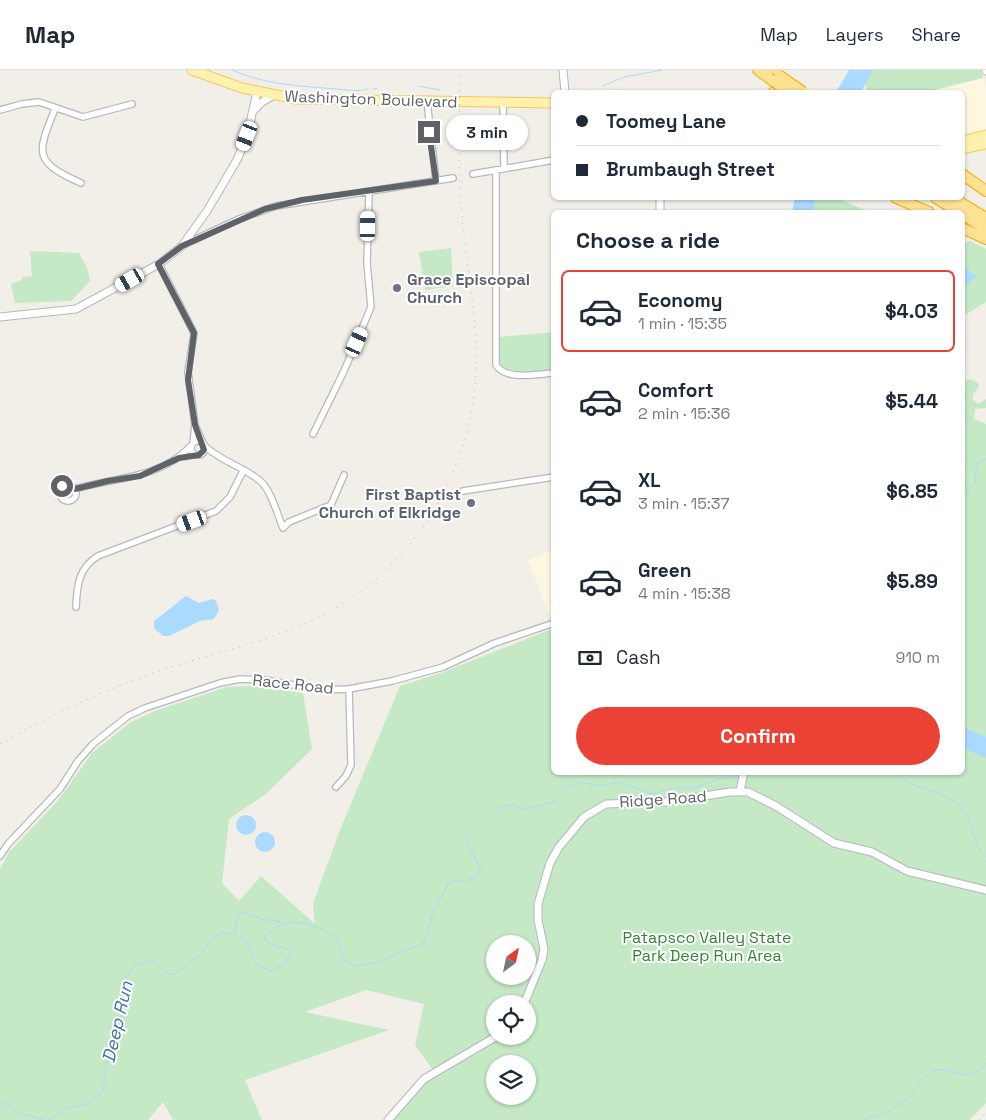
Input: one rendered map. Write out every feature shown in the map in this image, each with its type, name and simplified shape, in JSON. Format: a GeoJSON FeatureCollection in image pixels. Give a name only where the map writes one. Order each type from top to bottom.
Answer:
{"type":"FeatureCollection","features":[{"type":"Feature","properties":{"kind":"highway"},"geometry":{"type":"LineString","coordinates":[[758,70],[774,75],[800,90]]}},
{"type":"Feature","properties":{"kind":"highway"},"geometry":{"type":"LineString","coordinates":[[774,75],[787,90]]}},
{"type":"Feature","properties":{"kind":"highway"},"geometry":{"type":"LineString","coordinates":[[965,176],[986,191]]}},
{"type":"Feature","properties":{"kind":"highway"},"geometry":{"type":"LineString","coordinates":[[901,200],[924,210]]}},
{"type":"Feature","properties":{"kind":"highway"},"geometry":{"type":"LineString","coordinates":[[939,200],[956,210]]}},
{"type":"Feature","properties":{"kind":"highway"},"geometry":{"type":"LineString","coordinates":[[956,200],[986,218]]}},
{"type":"Feature","properties":{"kind":"highway"},"geometry":{"type":"LineString","coordinates":[[965,216],[986,229]]}},
{"type":"Feature","properties":{"kind":"highway"},"geometry":{"type":"LineString","coordinates":[[965,229],[986,239]]}},
{"type":"Feature","properties":{"kind":"main road","name":"Washington Boulevard"},"geometry":{"type":"LineString","coordinates":[[192,70],[274,96],[318,100],[551,103]]}},
{"type":"Feature","properties":{"kind":"main road"},"geometry":{"type":"LineString","coordinates":[[965,141],[986,135]]}},
{"type":"Feature","properties":{"kind":"main road"},"geometry":{"type":"LineString","coordinates":[[965,148],[986,144]]}},
{"type":"Feature","properties":{"kind":"street"},"geometry":{"type":"LineString","coordinates":[[563,70],[565,90]]}},
{"type":"Feature","properties":{"kind":"street"},"geometry":{"type":"LineString","coordinates":[[182,246],[207,211],[236,160],[247,136],[257,92]]}},
{"type":"Feature","properties":{"kind":"street"},"geometry":{"type":"LineString","coordinates":[[253,110],[262,102],[274,96]]}},
{"type":"Feature","properties":{"kind":"street"},"geometry":{"type":"LineString","coordinates":[[427,101],[436,181]]}},
{"type":"Feature","properties":{"kind":"street"},"geometry":{"type":"LineString","coordinates":[[0,110],[31,102],[39,102],[83,117],[132,104]]}},
{"type":"Feature","properties":{"kind":"street"},"geometry":{"type":"LineString","coordinates":[[503,102],[504,169]]}},
{"type":"Feature","properties":{"kind":"street"},"geometry":{"type":"LineString","coordinates":[[55,109],[42,145],[44,157],[53,169],[80,183]]}},
{"type":"Feature","properties":{"kind":"street"},"geometry":{"type":"LineString","coordinates":[[473,174],[551,161]]}},
{"type":"Feature","properties":{"kind":"street"},"geometry":{"type":"LineString","coordinates":[[496,170],[496,365],[500,371],[509,374],[551,373]]}},
{"type":"Feature","properties":{"kind":"street"},"geometry":{"type":"LineString","coordinates":[[0,317],[76,309],[158,264],[182,246],[265,209],[302,200],[369,192],[453,178]]}},
{"type":"Feature","properties":{"kind":"street"},"geometry":{"type":"LineString","coordinates":[[313,434],[370,311],[367,256],[369,192]]}},
{"type":"Feature","properties":{"kind":"street"},"geometry":{"type":"LineString","coordinates":[[158,264],[194,333],[188,372],[195,425],[192,452],[219,459],[256,478],[266,487],[283,528],[289,522],[331,505],[336,498],[344,475]]}},
{"type":"Feature","properties":{"kind":"street"},"geometry":{"type":"LineString","coordinates":[[195,425],[204,444],[199,455]]}},
{"type":"Feature","properties":{"kind":"street"},"geometry":{"type":"LineString","coordinates":[[179,458],[198,441],[204,444],[219,459]]}},
{"type":"Feature","properties":{"kind":"street"},"geometry":{"type":"LineString","coordinates":[[75,489],[140,476],[179,458],[199,455]]}},
{"type":"Feature","properties":{"kind":"street"},"geometry":{"type":"LineString","coordinates":[[76,607],[80,575],[88,563],[98,556],[216,511],[230,498],[243,471]]}},
{"type":"Feature","properties":{"kind":"street"},"geometry":{"type":"LineString","coordinates":[[463,491],[551,477]]}},
{"type":"Feature","properties":{"kind":"street","name":"Race Road"},"geometry":{"type":"LineString","coordinates":[[0,856],[8,844],[60,788],[85,752],[120,722],[137,712],[204,687],[240,679],[265,680],[313,689],[349,689],[428,672],[495,644],[551,624]]}},
{"type":"Feature","properties":{"kind":"street"},"geometry":{"type":"LineString","coordinates":[[336,788],[346,776],[350,765],[349,689]]}},
{"type":"Feature","properties":{"kind":"street"},"geometry":{"type":"LineString","coordinates":[[743,775],[740,791],[756,795],[834,843],[872,852],[907,871],[986,890]]}},
{"type":"Feature","properties":{"kind":"street","name":"Ridge Road"},"geometry":{"type":"LineString","coordinates":[[527,995],[543,954],[537,912],[543,881],[557,851],[584,817],[599,807],[614,802],[666,802],[740,791]]}},
{"type":"Feature","properties":{"kind":"street"},"geometry":{"type":"LineString","coordinates":[[388,1120],[419,1083],[486,1043]]}},
{"type":"Feature","properties":{"kind":"shaded area"},"geometry":{"type":"Polygon","coordinates":[[[983,78],[986,88],[986,130],[965,135],[965,90],[934,90],[983,78]]]}},
{"type":"Feature","properties":{"kind":"shaded area"},"geometry":{"type":"Polygon","coordinates":[[[551,550],[551,620],[528,560],[551,550]]]}},
{"type":"Feature","properties":{"kind":"green space"},"geometry":{"type":"Polygon","coordinates":[[[862,70],[981,70],[983,78],[934,90],[867,90],[862,70]]]}},
{"type":"Feature","properties":{"kind":"green space"},"geometry":{"type":"Polygon","coordinates":[[[816,200],[842,200],[864,210],[813,210],[816,200]]]}},
{"type":"Feature","properties":{"kind":"green space"},"geometry":{"type":"Polygon","coordinates":[[[970,241],[986,249],[986,302],[965,315],[965,243],[970,241]]]}},
{"type":"Feature","properties":{"kind":"green space"},"geometry":{"type":"Polygon","coordinates":[[[451,248],[453,286],[425,290],[419,252],[451,248]]]}},
{"type":"Feature","properties":{"kind":"green space"},"geometry":{"type":"Polygon","coordinates":[[[30,251],[79,253],[87,267],[90,281],[71,301],[15,303],[11,284],[22,280],[22,277],[32,276],[30,251]]]}},
{"type":"Feature","properties":{"kind":"green space"},"geometry":{"type":"Polygon","coordinates":[[[551,332],[551,370],[514,370],[502,366],[498,358],[499,337],[551,332]]]}},
{"type":"Feature","properties":{"kind":"green space","name":"Patapsco Valley State Park Deep Run Area"},"geometry":{"type":"Polygon","coordinates":[[[970,379],[979,384],[973,394],[973,400],[978,404],[986,399],[986,408],[975,409],[974,419],[986,424],[986,1103],[969,1120],[389,1120],[404,1100],[435,1073],[415,1045],[424,1004],[366,990],[305,1012],[389,1030],[245,1080],[262,1120],[173,1120],[163,1102],[148,1120],[0,1120],[0,869],[9,852],[57,802],[92,753],[131,722],[155,711],[227,687],[253,686],[303,693],[312,749],[267,793],[229,819],[222,883],[239,901],[261,876],[315,924],[313,904],[340,830],[400,686],[444,672],[551,629],[551,775],[965,775],[965,381],[970,379]]]}},
{"type":"Feature","properties":{"kind":"water"},"geometry":{"type":"Polygon","coordinates":[[[849,70],[873,70],[862,90],[837,90],[849,70]]]}},
{"type":"Feature","properties":{"kind":"water"},"geometry":{"type":"Polygon","coordinates":[[[795,200],[816,200],[813,210],[792,210],[795,200]]]}},
{"type":"Feature","properties":{"kind":"water"},"geometry":{"type":"Polygon","coordinates":[[[965,269],[977,276],[965,287],[965,269]]]}},
{"type":"Feature","properties":{"kind":"water"},"geometry":{"type":"Polygon","coordinates":[[[186,596],[199,603],[213,599],[216,601],[219,610],[214,619],[200,621],[169,636],[163,636],[154,628],[154,621],[186,596]]]}},
{"type":"Feature","properties":{"kind":"water"},"geometry":{"type":"Polygon","coordinates":[[[965,728],[986,737],[986,758],[965,749],[965,728]]]}},
{"type":"Feature","properties":{"kind":"water"},"geometry":{"type":"Polygon","coordinates":[[[242,815],[250,815],[256,821],[256,829],[250,835],[242,835],[236,829],[236,821],[242,815]]]}},
{"type":"Feature","properties":{"kind":"water"},"geometry":{"type":"Polygon","coordinates":[[[261,832],[269,832],[275,838],[275,846],[269,852],[261,852],[255,846],[255,838],[261,832]]]}},
{"type":"Feature","properties":{"kind":"waterway"},"geometry":{"type":"LineString","coordinates":[[232,70],[258,79],[297,86],[352,90],[368,89]]}},
{"type":"Feature","properties":{"kind":"waterway"},"geometry":{"type":"LineString","coordinates":[[602,86],[624,77],[662,70]]}},
{"type":"Feature","properties":{"kind":"waterway"},"geometry":{"type":"LineString","coordinates":[[418,86],[440,90]]}},
{"type":"Feature","properties":{"kind":"waterway"},"geometry":{"type":"LineString","coordinates":[[373,89],[378,88]]}},
{"type":"Feature","properties":{"kind":"waterway"},"geometry":{"type":"LineString","coordinates":[[965,493],[975,483],[977,463],[986,459]]}},
{"type":"Feature","properties":{"kind":"waterway","name":"Deep Run"},"geometry":{"type":"LineString","coordinates":[[50,1120],[66,1109],[87,1104],[103,1091],[107,1063],[122,1012],[127,976],[135,965],[152,960],[170,975],[175,974],[199,956],[214,936],[225,933],[234,934],[246,941],[257,965],[271,971],[284,964],[291,952],[273,945],[264,938],[272,930],[290,923],[300,923],[320,928],[338,939],[344,961],[357,966],[374,963],[424,943],[434,910],[450,881],[466,881],[477,877],[481,870],[468,844],[468,840],[501,806],[512,805],[526,809],[549,803],[557,800],[568,787],[578,782],[600,786],[620,782],[652,794],[680,787],[697,787],[737,775]]}},
{"type":"Feature","properties":{"kind":"waterway","name":"Deep Run"},"geometry":{"type":"LineString","coordinates":[[900,775],[910,783],[943,795],[958,804],[967,816],[977,845],[986,857]]}},
{"type":"Feature","properties":{"kind":"waterway"},"geometry":{"type":"LineString","coordinates":[[234,933],[238,915],[243,912],[261,919],[282,922]]}},
{"type":"Feature","properties":{"kind":"waterway"},"geometry":{"type":"LineString","coordinates":[[862,1120],[886,1112],[902,1103],[926,1076],[933,1071],[947,1070],[966,1075],[979,1070],[986,1063]]}},
{"type":"Feature","properties":{"kind":"waterway","name":"Deep Run"},"geometry":{"type":"LineString","coordinates":[[0,1100],[20,1113],[45,1120]]}},
{"type":"Feature","properties":{"kind":"railway"},"geometry":{"type":"LineString","coordinates":[[0,744],[57,713],[116,687],[156,672],[257,642],[315,619],[349,600],[380,576],[407,548],[430,517],[448,483],[463,447],[472,410],[476,371],[474,320],[461,196],[459,133],[461,70]]}},
{"type":"Feature","properties":{"kind":"railway"},"geometry":{"type":"LineString","coordinates":[[979,1120],[986,1112]]}},
{"type":"Feature","properties":{"kind":"place","name":"Grace Episcopal Church"},"geometry":{"type":"Point","coordinates":[397,288]}},
{"type":"Feature","properties":{"kind":"place","name":"First Baptist Church of Elkridge"},"geometry":{"type":"Point","coordinates":[471,503]}},
{"type":"Feature","properties":{"kind":"route"},"geometry":{"type":"LineString","coordinates":[[62,486],[69,484],[75,489],[140,476],[154,472],[179,458],[202,454],[204,450],[205,446],[195,425],[188,380],[194,333],[158,264],[182,246],[265,209],[302,200],[436,181],[429,132]]}}]}
